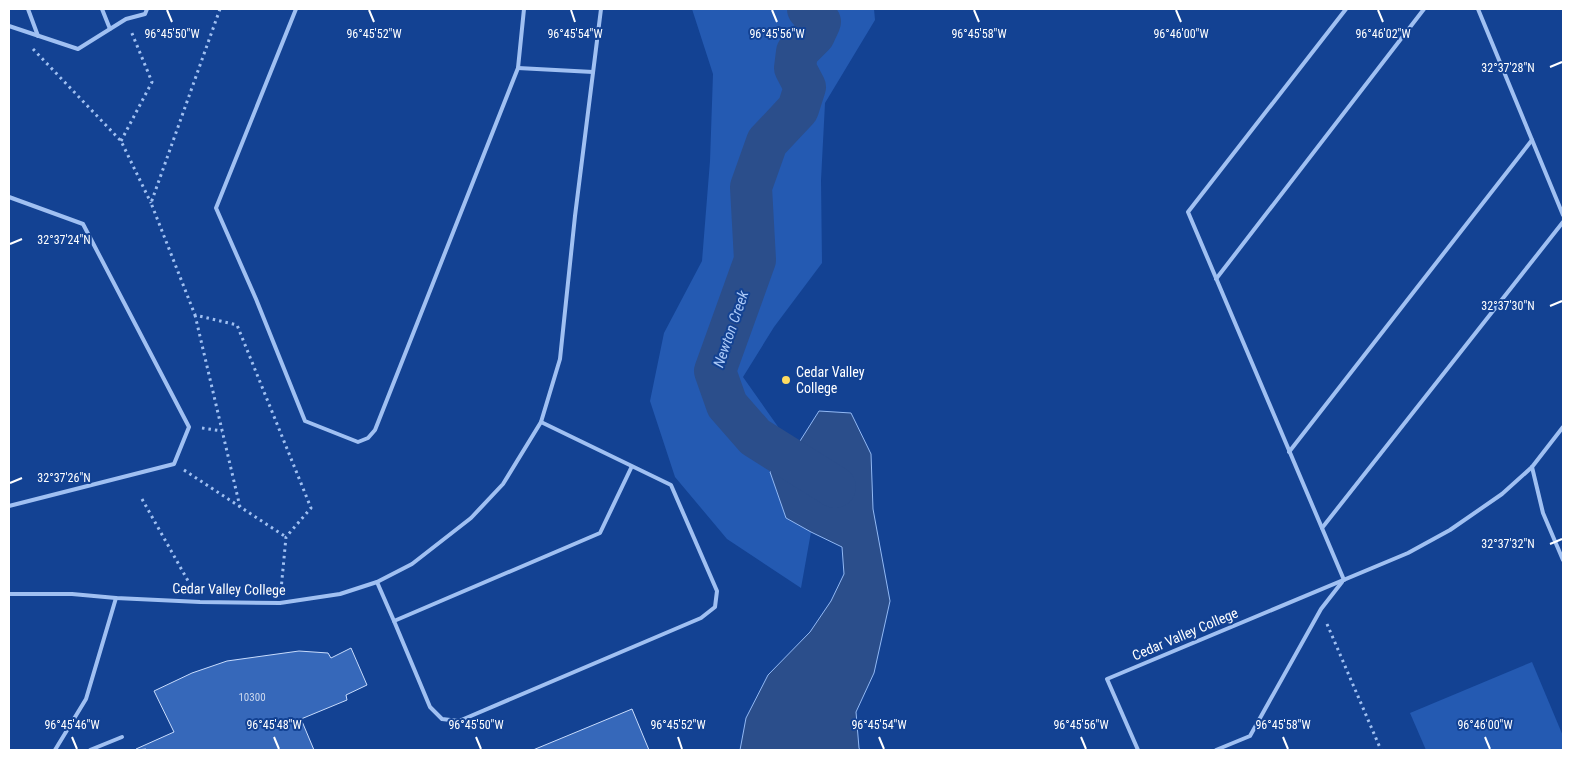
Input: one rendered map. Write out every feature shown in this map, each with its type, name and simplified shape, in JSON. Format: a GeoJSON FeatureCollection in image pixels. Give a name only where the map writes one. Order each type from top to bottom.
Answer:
{"type":"FeatureCollection","features":[{"type":"Feature","properties":{"kind":"lane"},"geometry":{"type":"LineString","coordinates":[[28,9],[38,36]]}},
{"type":"Feature","properties":{"kind":"lane"},"geometry":{"type":"LineString","coordinates":[[102,9],[110,29]]}},
{"type":"Feature","properties":{"kind":"lane"},"geometry":{"type":"LineString","coordinates":[[9,26],[78,49],[126,19],[145,14],[147,9]]}},
{"type":"Feature","properties":{"kind":"lane"},"geometry":{"type":"LineString","coordinates":[[296,9],[216,208],[256,299],[305,421],[358,442],[368,438],[375,430],[518,68],[524,9]]}},
{"type":"Feature","properties":{"kind":"lane","name":"Cedar Valley College"},"geometry":{"type":"LineString","coordinates":[[9,594],[72,594],[200,602],[280,603],[340,594],[377,582],[412,564],[471,518],[503,484],[540,422],[560,359],[601,9]]}},
{"type":"Feature","properties":{"kind":"lane"},"geometry":{"type":"LineString","coordinates":[[1344,580],[1188,212],[1346,9]]}},
{"type":"Feature","properties":{"kind":"lane"},"geometry":{"type":"LineString","coordinates":[[1216,279],[1424,9]]}},
{"type":"Feature","properties":{"kind":"lane"},"geometry":{"type":"LineString","coordinates":[[1478,9],[1563,214]]}},
{"type":"Feature","properties":{"kind":"lane"},"geometry":{"type":"LineString","coordinates":[[518,68],[593,72]]}},
{"type":"Feature","properties":{"kind":"lane"},"geometry":{"type":"LineString","coordinates":[[1289,452],[1532,140]]}},
{"type":"Feature","properties":{"kind":"lane"},"geometry":{"type":"LineString","coordinates":[[9,196],[83,224],[189,427],[174,464],[9,506]]}},
{"type":"Feature","properties":{"kind":"lane"},"geometry":{"type":"LineString","coordinates":[[1322,528],[1563,222]]}},
{"type":"Feature","properties":{"kind":"lane"},"geometry":{"type":"LineString","coordinates":[[377,582],[430,707],[442,719],[458,721],[701,618],[715,607],[718,590],[671,485],[540,422]]}},
{"type":"Feature","properties":{"kind":"lane","name":"Cedar Valley College"},"geometry":{"type":"LineString","coordinates":[[1138,750],[1107,679],[1408,553],[1450,530],[1502,494],[1532,467],[1563,427]]}},
{"type":"Feature","properties":{"kind":"lane"},"geometry":{"type":"LineString","coordinates":[[394,621],[600,533],[632,466]]}},
{"type":"Feature","properties":{"kind":"lane"},"geometry":{"type":"LineString","coordinates":[[1532,467],[1543,513],[1563,560]]}},
{"type":"Feature","properties":{"kind":"lane","name":"Cedar Valley College"},"geometry":{"type":"LineString","coordinates":[[1216,750],[1250,736],[1321,609],[1344,580]]}},
{"type":"Feature","properties":{"kind":"lane"},"geometry":{"type":"LineString","coordinates":[[55,750],[86,699],[116,598]]}},
{"type":"Feature","properties":{"kind":"lane"},"geometry":{"type":"LineString","coordinates":[[90,750],[122,736]]}},
{"type":"Feature","properties":{"kind":"path"},"geometry":{"type":"LineString","coordinates":[[151,204],[220,9]]}},
{"type":"Feature","properties":{"kind":"path"},"geometry":{"type":"LineString","coordinates":[[122,141],[152,82],[126,19]]}},
{"type":"Feature","properties":{"kind":"path"},"geometry":{"type":"LineString","coordinates":[[33,49],[122,141],[151,204],[195,315],[240,507]]}},
{"type":"Feature","properties":{"kind":"path"},"geometry":{"type":"LineString","coordinates":[[195,315],[237,325],[311,508],[286,537],[280,603]]}},
{"type":"Feature","properties":{"kind":"path"},"geometry":{"type":"LineString","coordinates":[[189,427],[222,431]]}},
{"type":"Feature","properties":{"kind":"path"},"geometry":{"type":"LineString","coordinates":[[174,464],[286,537]]}},
{"type":"Feature","properties":{"kind":"path"},"geometry":{"type":"LineString","coordinates":[[142,500],[200,602]]}},
{"type":"Feature","properties":{"kind":"path"},"geometry":{"type":"LineString","coordinates":[[1321,609],[1381,750]]}},
{"type":"Feature","properties":{"kind":"shaded area"},"geometry":{"type":"Polygon","coordinates":[[[692,9],[874,9],[875,20],[825,103],[821,180],[822,263],[774,327],[743,377],[793,448],[770,472],[786,518],[811,532],[801,588],[727,539],[675,477],[650,401],[664,333],[702,261],[710,161],[713,74],[692,9]]]}},
{"type":"Feature","properties":{"kind":"shaded area"},"geometry":{"type":"Polygon","coordinates":[[[819,411],[851,413],[871,454],[873,509],[890,601],[874,673],[856,712],[860,750],[740,750],[746,718],[768,675],[810,632],[831,601],[844,574],[842,547],[786,518],[770,472],[800,441],[819,411]]]}},
{"type":"Feature","properties":{"kind":"shaded area"},"geometry":{"type":"Polygon","coordinates":[[[1532,662],[1563,736],[1563,750],[1426,750],[1410,713],[1532,662]]]}},
{"type":"Feature","properties":{"kind":"building"},"geometry":{"type":"Polygon","coordinates":[[[351,648],[367,685],[346,695],[347,700],[301,719],[314,750],[136,750],[174,732],[154,691],[192,673],[227,661],[299,651],[328,653],[331,658],[351,648]]]}},
{"type":"Feature","properties":{"kind":"building"},"geometry":{"type":"Polygon","coordinates":[[[632,709],[649,750],[533,750],[632,709]]]}},
{"type":"Feature","properties":{"kind":"waterway","name":"Newton Creek"},"geometry":{"type":"LineString","coordinates":[[808,9],[820,22],[814,35],[797,52],[795,68],[805,87],[798,109],[767,142],[751,187],[755,260],[715,371],[727,405],[755,437],[835,487]]}},
{"type":"Feature","properties":{"kind":"place","name":"Cedar Valley College"},"geometry":{"type":"Point","coordinates":[786,380]}}]}
